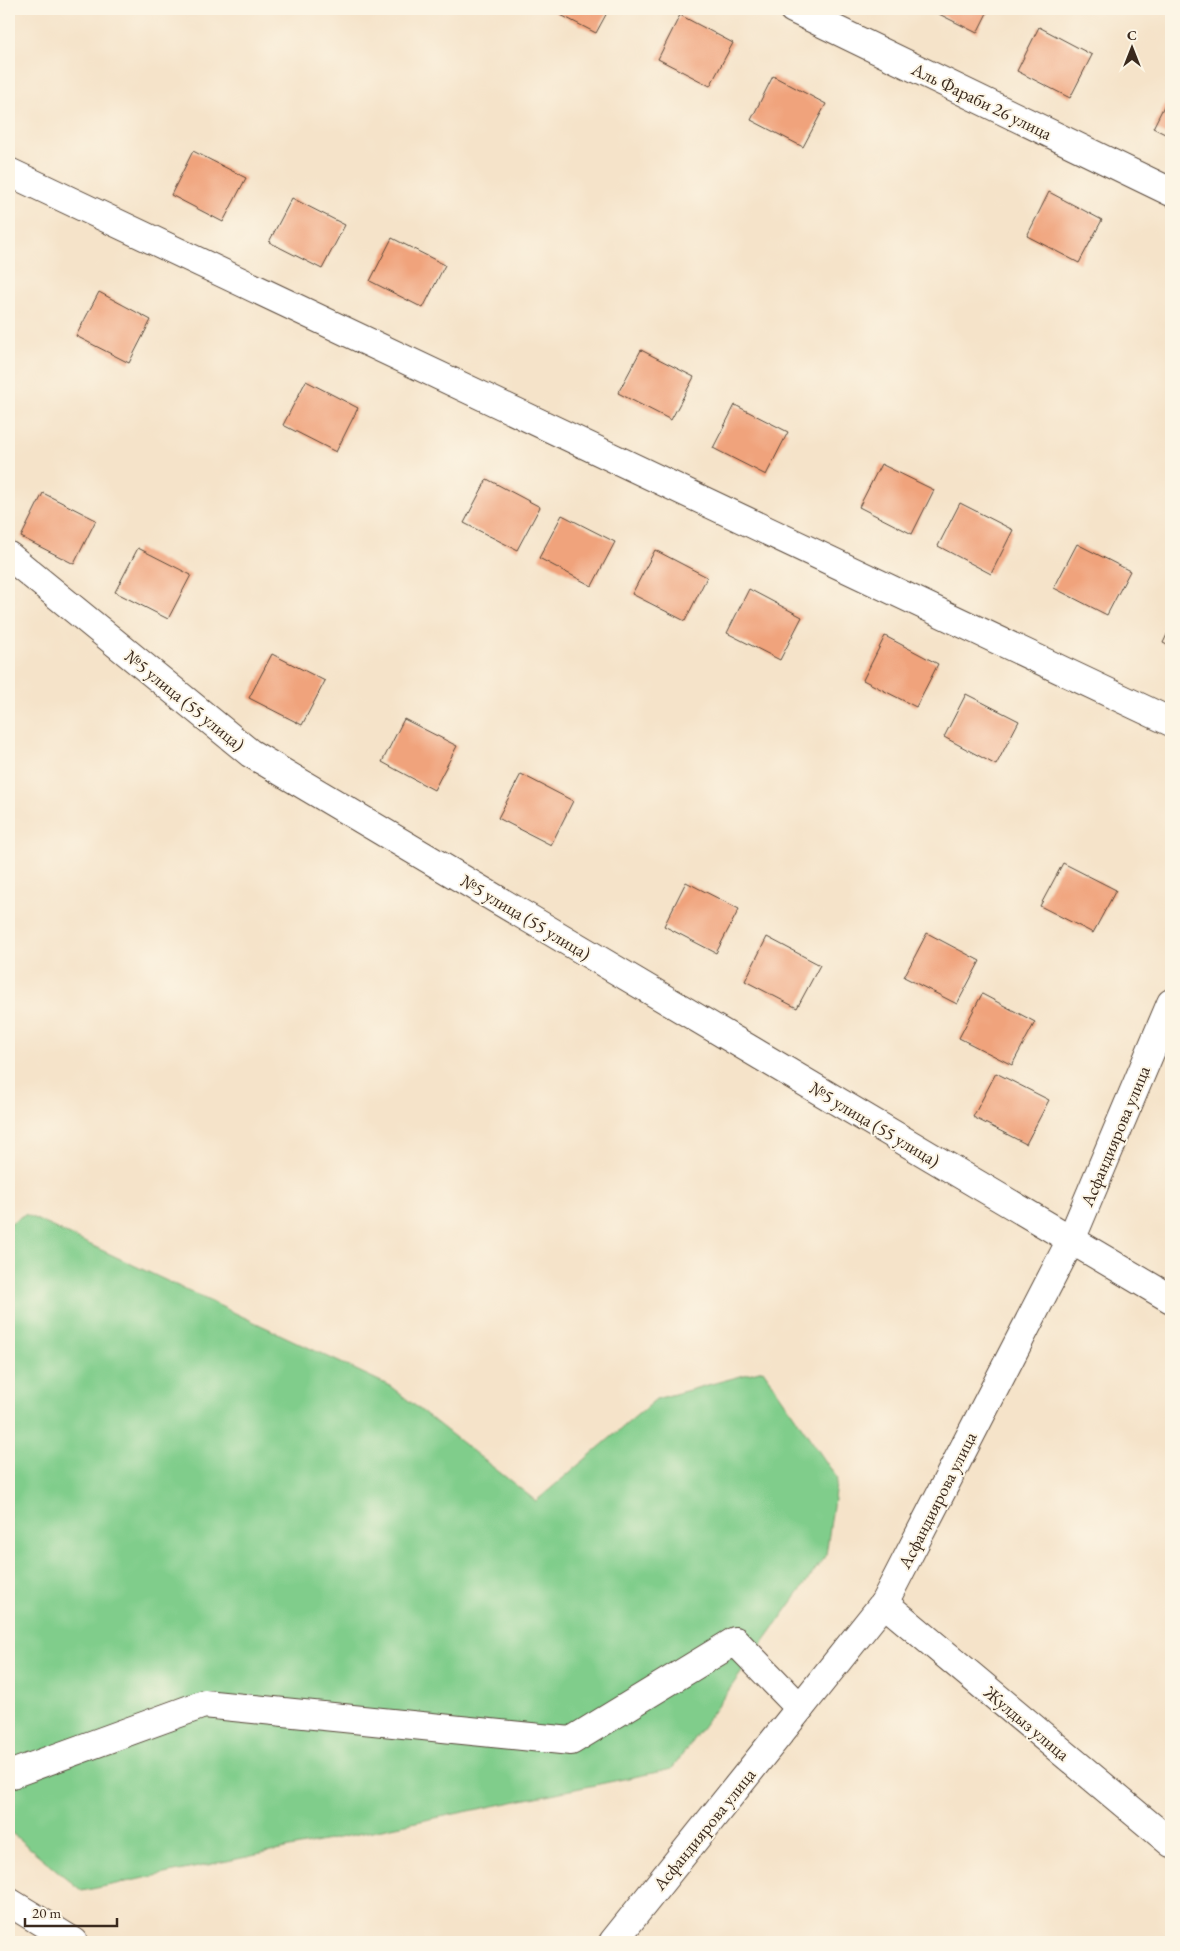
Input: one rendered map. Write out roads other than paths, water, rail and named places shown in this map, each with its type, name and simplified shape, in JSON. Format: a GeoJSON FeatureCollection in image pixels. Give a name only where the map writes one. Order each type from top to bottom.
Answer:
{"type":"FeatureCollection","features":[{"type":"Feature","properties":{"kind":"street","name":"Аль Фараби 26 улица"},"geometry":{"type":"LineString","coordinates":[[793,9],[1171,192]]}},
{"type":"Feature","properties":{"kind":"street"},"geometry":{"type":"LineString","coordinates":[[9,172],[1171,722]]}},
{"type":"Feature","properties":{"kind":"street","name":"№5 улица (55 улица)"},"geometry":{"type":"LineString","coordinates":[[9,556],[250,753],[1171,1299]]}},
{"type":"Feature","properties":{"kind":"street","name":"Асфандиярова улица"},"geometry":{"type":"LineString","coordinates":[[613,1942],[884,1603],[1071,1240],[1171,1003]]}},
{"type":"Feature","properties":{"kind":"street","name":"Жулдыз улица"},"geometry":{"type":"LineString","coordinates":[[884,1603],[1171,1843]]}},
{"type":"Feature","properties":{"kind":"street"},"geometry":{"type":"LineString","coordinates":[[9,1775],[204,1704],[571,1741],[735,1641],[800,1708]]}},
{"type":"Feature","properties":{"kind":"street"},"geometry":{"type":"LineString","coordinates":[[9,1902],[74,1942]]}}]}
